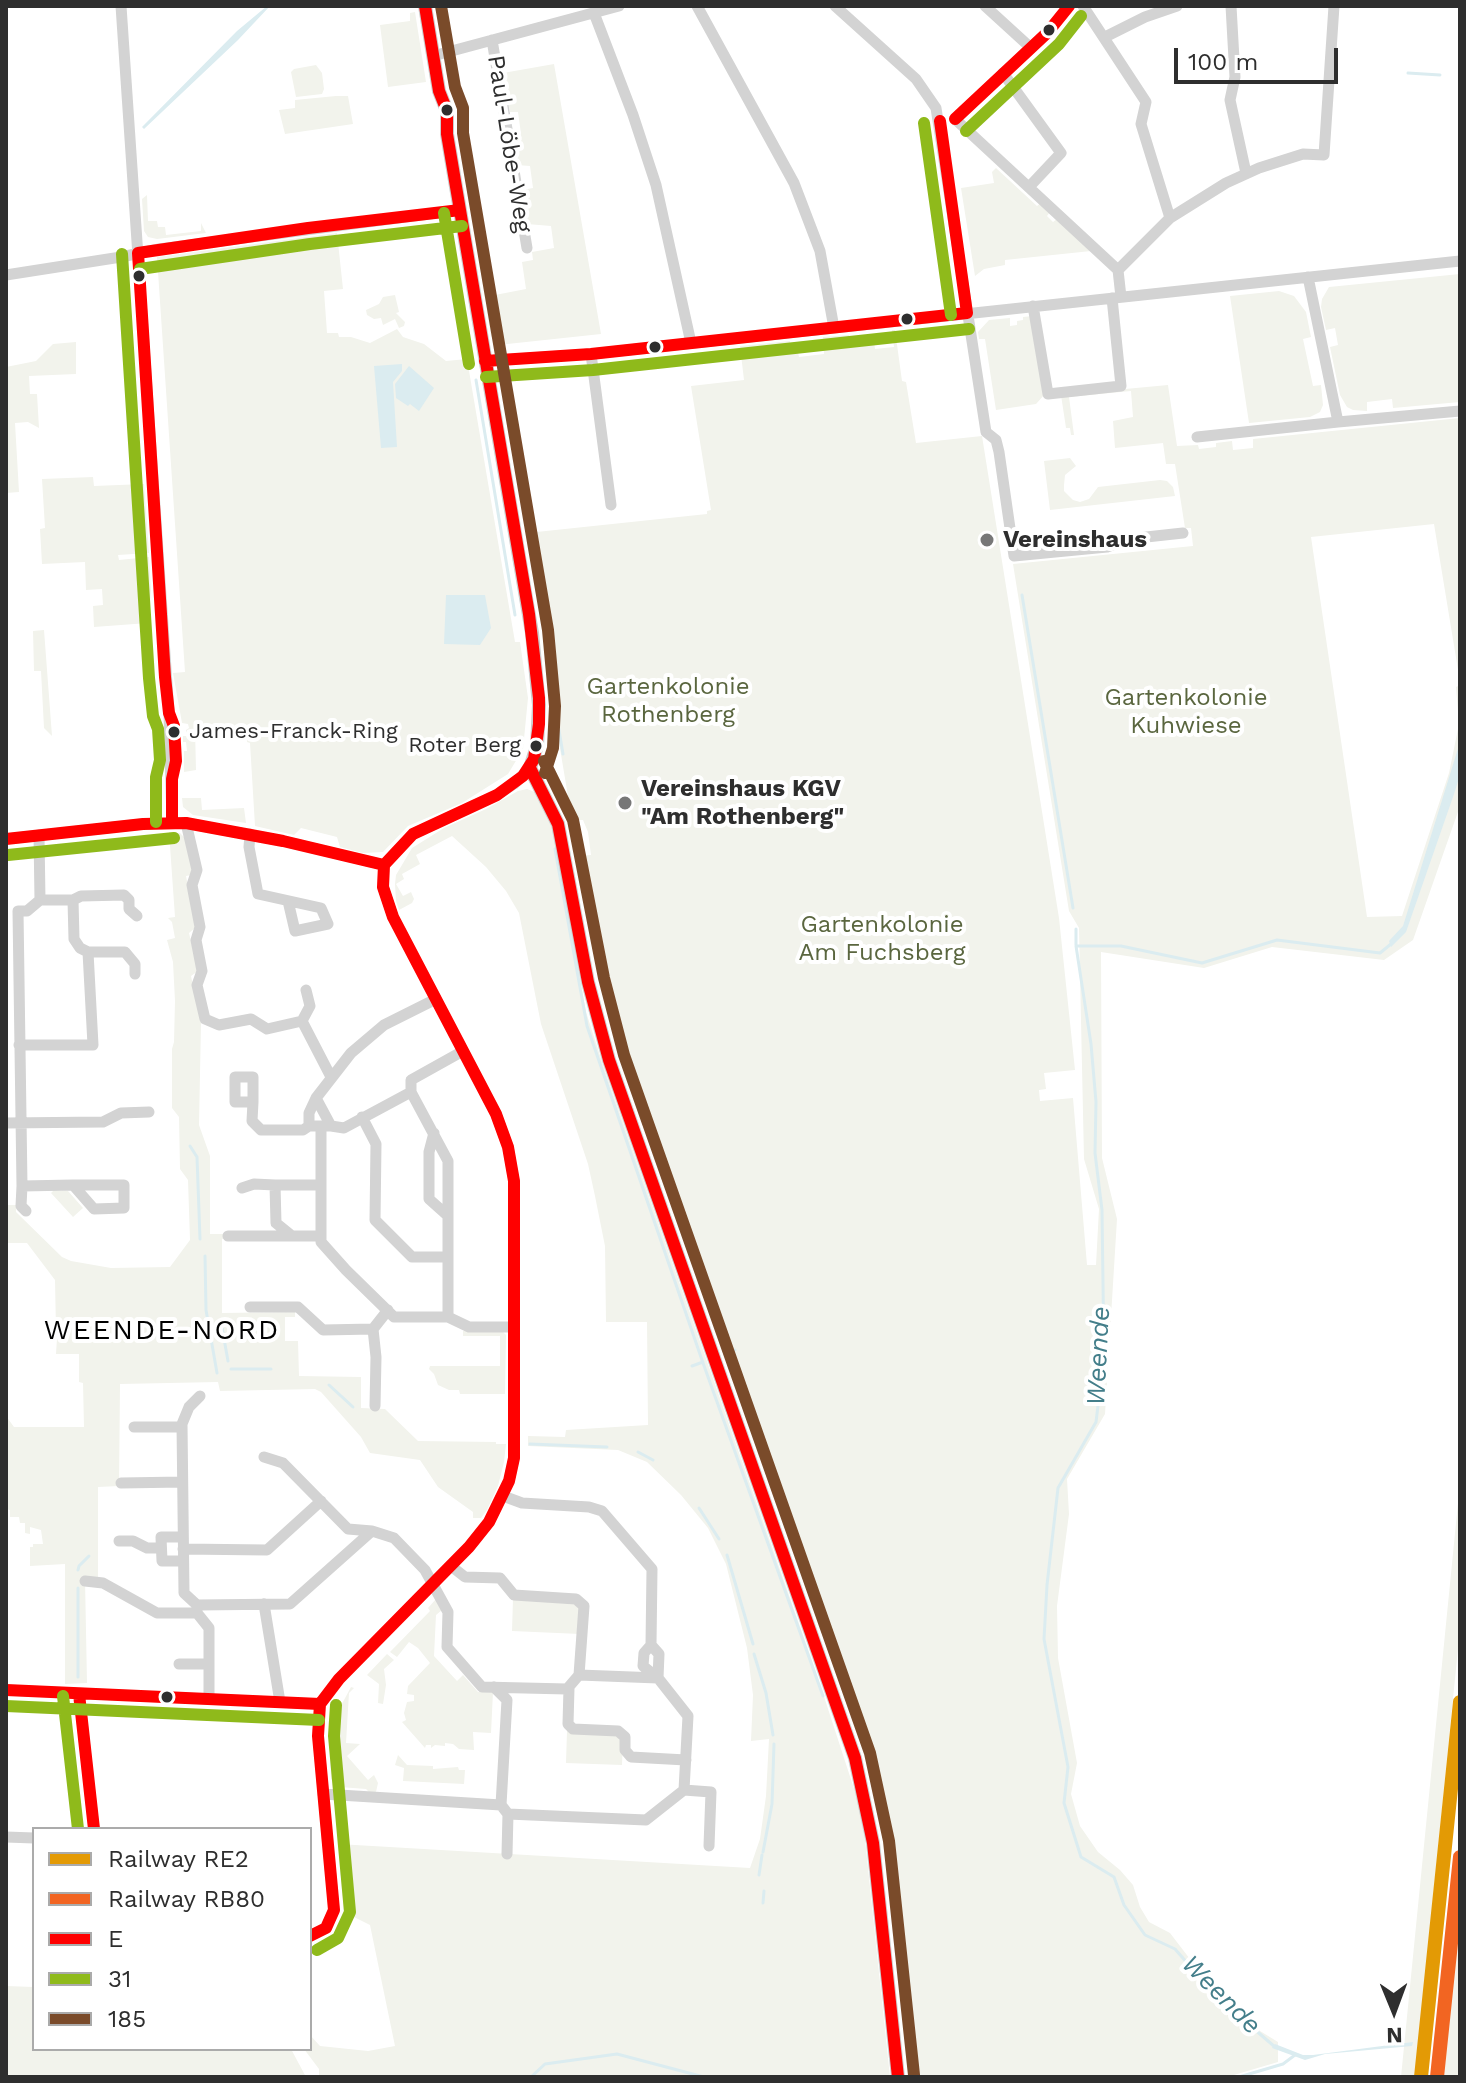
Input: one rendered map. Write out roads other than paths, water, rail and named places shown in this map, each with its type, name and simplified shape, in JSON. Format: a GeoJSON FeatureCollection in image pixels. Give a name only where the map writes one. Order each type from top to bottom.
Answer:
{"type":"FeatureCollection","features":[{"type":"Feature","properties":{"kind":"street"},"geometry":{"type":"LineString","coordinates":[[121,6],[169,713],[172,822]]}},
{"type":"Feature","properties":{"kind":"street"},"geometry":{"type":"LineString","coordinates":[[312,1935],[326,1928],[334,1910],[318,1736],[320,1704],[339,1679],[434,1584],[489,1522],[503,1496],[514,1458],[512,1163],[496,1114],[388,905],[383,887],[384,865],[413,834],[497,795],[530,768],[536,754],[539,724],[534,654],[447,134],[447,111],[439,91],[425,6]]}},
{"type":"Feature","properties":{"kind":"street"},"geometry":{"type":"LineString","coordinates":[[433,56],[619,6]]}},
{"type":"Feature","properties":{"kind":"street"},"geometry":{"type":"LineString","coordinates":[[697,6],[794,183],[820,251],[834,328]]}},
{"type":"Feature","properties":{"kind":"street"},"geometry":{"type":"LineString","coordinates":[[835,6],[916,79],[930,96],[940,121],[986,432],[996,440],[999,452],[1014,556],[1107,547],[1128,539],[1183,533]]}},
{"type":"Feature","properties":{"kind":"street"},"geometry":{"type":"LineString","coordinates":[[940,121],[955,119],[1031,48],[985,6]]}},
{"type":"Feature","properties":{"kind":"street"},"geometry":{"type":"LineString","coordinates":[[1083,6],[1146,102],[1141,124],[1170,218]]}},
{"type":"Feature","properties":{"kind":"street"},"geometry":{"type":"LineString","coordinates":[[1105,37],[1145,17],[1177,6]]}},
{"type":"Feature","properties":{"kind":"street"},"geometry":{"type":"LineString","coordinates":[[1231,6],[1235,77],[1230,100],[1246,173]]}},
{"type":"Feature","properties":{"kind":"street"},"geometry":{"type":"LineString","coordinates":[[1033,306],[1048,394],[1121,386],[1116,297],[1118,270],[1170,218],[1246,173],[1303,154],[1324,155],[1334,6]]}},
{"type":"Feature","properties":{"kind":"street"},"geometry":{"type":"LineString","coordinates":[[594,13],[646,152],[691,343]]}},
{"type":"Feature","properties":{"kind":"street","name":"Paul-Löbe-Weg"},"geometry":{"type":"LineString","coordinates":[[492,40],[527,248]]}},
{"type":"Feature","properties":{"kind":"street"},"geometry":{"type":"LineString","coordinates":[[1003,73],[1061,153],[1029,187]]}},
{"type":"Feature","properties":{"kind":"street"},"geometry":{"type":"LineString","coordinates":[[955,119],[1118,270]]}},
{"type":"Feature","properties":{"kind":"street"},"geometry":{"type":"LineString","coordinates":[[6,275],[308,228],[460,210]]}},
{"type":"Feature","properties":{"kind":"street"},"geometry":{"type":"LineString","coordinates":[[485,361],[591,354],[1460,261]]}},
{"type":"Feature","properties":{"kind":"street"},"geometry":{"type":"LineString","coordinates":[[1308,277],[1338,422]]}},
{"type":"Feature","properties":{"kind":"street"},"geometry":{"type":"LineString","coordinates":[[591,354],[611,505]]}},
{"type":"Feature","properties":{"kind":"street"},"geometry":{"type":"LineString","coordinates":[[1197,437],[1460,411]]}},
{"type":"Feature","properties":{"kind":"street"},"geometry":{"type":"LineString","coordinates":[[530,768],[558,824],[591,996],[609,1060],[855,1758],[873,1843],[898,2077]]}},
{"type":"Feature","properties":{"kind":"street"},"geometry":{"type":"LineString","coordinates":[[6,839],[172,822],[250,834],[384,865]]}},
{"type":"Feature","properties":{"kind":"street"},"geometry":{"type":"LineString","coordinates":[[186,823],[197,870],[192,885],[200,927],[196,940],[202,971],[197,985],[205,1019],[219,1025],[251,1019],[267,1029],[302,1021],[310,1006],[306,990]]}},
{"type":"Feature","properties":{"kind":"street"},"geometry":{"type":"LineString","coordinates":[[250,834],[249,847],[258,894],[321,908],[328,924],[296,937],[288,901]]}},
{"type":"Feature","properties":{"kind":"street"},"geometry":{"type":"LineString","coordinates":[[39,835],[40,900]]}},
{"type":"Feature","properties":{"kind":"street"},"geometry":{"type":"LineString","coordinates":[[26,1211],[21,1206],[18,911],[27,911],[40,900],[124,895],[129,900],[129,909],[137,916]]}},
{"type":"Feature","properties":{"kind":"street"},"geometry":{"type":"LineString","coordinates":[[73,900],[74,939],[80,948],[88,952],[125,952],[135,964],[135,974]]}},
{"type":"Feature","properties":{"kind":"street"},"geometry":{"type":"LineString","coordinates":[[19,1045],[93,1045],[92,1003],[88,997],[88,952]]}},
{"type":"Feature","properties":{"kind":"street"},"geometry":{"type":"LineString","coordinates":[[320,1126],[309,1113],[316,1098],[351,1053],[373,1033],[436,999]]}},
{"type":"Feature","properties":{"kind":"street"},"geometry":{"type":"LineString","coordinates":[[302,1021],[331,1077]]}},
{"type":"Feature","properties":{"kind":"street"},"geometry":{"type":"LineString","coordinates":[[448,1317],[448,1161],[411,1092],[411,1080],[463,1051]]}},
{"type":"Feature","properties":{"kind":"street"},"geometry":{"type":"LineString","coordinates":[[344,1128],[411,1092]]}},
{"type":"Feature","properties":{"kind":"street"},"geometry":{"type":"LineString","coordinates":[[316,1098],[320,1126],[321,1242],[394,1317],[448,1317],[469,1327],[514,1327]]}},
{"type":"Feature","properties":{"kind":"street"},"geometry":{"type":"LineString","coordinates":[[253,1102],[252,1121],[261,1130],[303,1130],[320,1126],[360,1129],[373,1139]]}},
{"type":"Feature","properties":{"kind":"street"},"geometry":{"type":"LineString","coordinates":[[6,1123],[103,1122],[121,1113],[149,1112]]}},
{"type":"Feature","properties":{"kind":"street"},"geometry":{"type":"LineString","coordinates":[[362,1117],[376,1144],[375,1220],[412,1257],[447,1257]]}},
{"type":"Feature","properties":{"kind":"street"},"geometry":{"type":"LineString","coordinates":[[434,1133],[429,1152],[429,1199],[448,1216]]}},
{"type":"Feature","properties":{"kind":"street"},"geometry":{"type":"LineString","coordinates":[[242,1188],[254,1184],[321,1185]]}},
{"type":"Feature","properties":{"kind":"street"},"geometry":{"type":"LineString","coordinates":[[22,1186],[73,1185]]}},
{"type":"Feature","properties":{"kind":"street"},"geometry":{"type":"LineString","coordinates":[[275,1185],[276,1223],[292,1236]]}},
{"type":"Feature","properties":{"kind":"street"},"geometry":{"type":"LineString","coordinates":[[228,1236],[321,1236]]}},
{"type":"Feature","properties":{"kind":"street"},"geometry":{"type":"LineString","coordinates":[[250,1307],[298,1307],[323,1330],[373,1329]]}},
{"type":"Feature","properties":{"kind":"street"},"geometry":{"type":"LineString","coordinates":[[375,1406],[373,1329],[388,1310]]}},
{"type":"Feature","properties":{"kind":"street"},"geometry":{"type":"LineString","coordinates":[[200,1396],[189,1407],[182,1427],[184,1593],[209,1628],[209,1699]]}},
{"type":"Feature","properties":{"kind":"street"},"geometry":{"type":"LineString","coordinates":[[134,1427],[182,1427]]}},
{"type":"Feature","properties":{"kind":"street"},"geometry":{"type":"LineString","coordinates":[[264,1457],[283,1463],[348,1529],[372,1531],[394,1538],[425,1570],[448,1612],[447,1647],[482,1687],[569,1688]]}},
{"type":"Feature","properties":{"kind":"street"},"geometry":{"type":"LineString","coordinates":[[121,1483],[182,1482]]}},
{"type":"Feature","properties":{"kind":"street"},"geometry":{"type":"LineString","coordinates":[[503,1496],[522,1503],[589,1507],[602,1511],[652,1569],[651,1645],[659,1654],[658,1678],[688,1716],[684,1790]]}},
{"type":"Feature","properties":{"kind":"street"},"geometry":{"type":"LineString","coordinates":[[183,1549],[162,1561],[161,1537],[183,1549],[267,1550],[321,1501]]}},
{"type":"Feature","properties":{"kind":"street"},"geometry":{"type":"LineString","coordinates":[[85,1581],[103,1583],[157,1613],[290,1604],[372,1531]]}},
{"type":"Feature","properties":{"kind":"street"},"geometry":{"type":"LineString","coordinates":[[119,1541],[161,1548]]}},
{"type":"Feature","properties":{"kind":"street"},"geometry":{"type":"LineString","coordinates":[[451,1566],[465,1577],[500,1578],[514,1595],[576,1599],[584,1606],[579,1675],[569,1688],[568,1724],[573,1729],[618,1731],[625,1737],[625,1750],[631,1757],[686,1760]]}},
{"type":"Feature","properties":{"kind":"street"},"geometry":{"type":"LineString","coordinates":[[264,1604],[280,1702]]}},
{"type":"Feature","properties":{"kind":"street"},"geometry":{"type":"LineString","coordinates":[[266,1618],[281,1604]]}},
{"type":"Feature","properties":{"kind":"street"},"geometry":{"type":"LineString","coordinates":[[179,1664],[209,1664]]}},
{"type":"Feature","properties":{"kind":"street"},"geometry":{"type":"LineString","coordinates":[[579,1675],[658,1678]]}},
{"type":"Feature","properties":{"kind":"street"},"geometry":{"type":"LineString","coordinates":[[494,1687],[507,1700],[507,1854]]}},
{"type":"Feature","properties":{"kind":"street"},"geometry":{"type":"LineString","coordinates":[[6,1690],[320,1704]]}},
{"type":"Feature","properties":{"kind":"street"},"geometry":{"type":"LineString","coordinates":[[79,1694],[94,1827]]}},
{"type":"Feature","properties":{"kind":"street"},"geometry":{"type":"LineString","coordinates":[[323,1794],[646,1820],[684,1790],[711,1792],[709,1846]]}},
{"type":"Feature","properties":{"kind":"street"},"geometry":{"type":"LineString","coordinates":[[6,1837],[32,1838]]}},
{"type":"Feature","properties":{"kind":"waterway"},"geometry":{"type":"LineString","coordinates":[[1408,73],[1440,75]]}},
{"type":"Feature","properties":{"kind":"waterway"},"geometry":{"type":"LineString","coordinates":[[476,380],[515,615]]}},
{"type":"Feature","properties":{"kind":"waterway"},"geometry":{"type":"LineString","coordinates":[[1022,595],[1073,908]]}},
{"type":"Feature","properties":{"kind":"waterway"},"geometry":{"type":"LineString","coordinates":[[551,683],[563,754]]}},
{"type":"Feature","properties":{"kind":"waterway"},"geometry":{"type":"LineString","coordinates":[[555,849],[587,1026],[703,1363],[823,1696]]}},
{"type":"Feature","properties":{"kind":"waterway"},"geometry":{"type":"LineString","coordinates":[[1076,929],[1076,945]]}},
{"type":"Feature","properties":{"kind":"waterway","name":"Weende"},"geometry":{"type":"LineString","coordinates":[[1275,2047],[1217,1997],[1175,1949],[1145,1935],[1124,1905],[1114,1877],[1081,1857],[1064,1803],[1068,1767],[1044,1639],[1047,1585],[1058,1488],[1096,1422],[1104,1357],[1102,1210],[1095,1153],[1096,1102],[1091,1044],[1076,946],[1121,946],[1202,963],[1277,940],[1380,953],[1391,944]]}},
{"type":"Feature","properties":{"kind":"waterway"},"geometry":{"type":"LineString","coordinates":[[190,1146],[197,1157],[200,1239]]}},
{"type":"Feature","properties":{"kind":"waterway"},"geometry":{"type":"LineString","coordinates":[[205,1256],[206,1310],[217,1373]]}},
{"type":"Feature","properties":{"kind":"waterway"},"geometry":{"type":"LineString","coordinates":[[221,1322],[228,1361]]}},
{"type":"Feature","properties":{"kind":"waterway"},"geometry":{"type":"LineString","coordinates":[[726,1354],[735,1350]]}},
{"type":"Feature","properties":{"kind":"waterway"},"geometry":{"type":"LineString","coordinates":[[692,1366],[703,1362]]}},
{"type":"Feature","properties":{"kind":"waterway"},"geometry":{"type":"LineString","coordinates":[[231,1369],[271,1369]]}},
{"type":"Feature","properties":{"kind":"waterway"},"geometry":{"type":"LineString","coordinates":[[329,1385],[353,1407]]}},
{"type":"Feature","properties":{"kind":"waterway"},"geometry":{"type":"LineString","coordinates":[[530,1444],[607,1447]]}},
{"type":"Feature","properties":{"kind":"waterway"},"geometry":{"type":"LineString","coordinates":[[638,1452],[653,1460]]}},
{"type":"Feature","properties":{"kind":"waterway"},"geometry":{"type":"LineString","coordinates":[[699,1508],[719,1539]]}},
{"type":"Feature","properties":{"kind":"waterway"},"geometry":{"type":"LineString","coordinates":[[727,1555],[753,1644]]}},
{"type":"Feature","properties":{"kind":"waterway"},"geometry":{"type":"LineString","coordinates":[[78,1570],[89,1556]]}},
{"type":"Feature","properties":{"kind":"waterway"},"geometry":{"type":"LineString","coordinates":[[78,1588],[78,1677]]}},
{"type":"Feature","properties":{"kind":"waterway"},"geometry":{"type":"LineString","coordinates":[[754,1654],[766,1693],[773,1735]]}},
{"type":"Feature","properties":{"kind":"waterway"},"geometry":{"type":"LineString","coordinates":[[763,1852],[772,1804],[774,1744]]}},
{"type":"Feature","properties":{"kind":"waterway"},"geometry":{"type":"LineString","coordinates":[[759,1875],[762,1855]]}},
{"type":"Feature","properties":{"kind":"waterway"},"geometry":{"type":"LineString","coordinates":[[763,1903],[764,1891]]}},
{"type":"Feature","properties":{"kind":"waterway"},"geometry":{"type":"LineString","coordinates":[[531,2077],[545,2064],[617,2054],[704,2077]]}},
{"type":"Feature","properties":{"kind":"waterway"},"geometry":{"type":"LineString","coordinates":[[1239,2077],[1283,2064],[1295,2055]]}},
{"type":"Feature","properties":{"kind":"rail line","name":"RE2"},"geometry":{"type":"LineString","coordinates":[[1421,2077],[1460,1702]]}},
{"type":"Feature","properties":{"kind":"rail line","name":"RB80"},"geometry":{"type":"LineString","coordinates":[[1437,2077],[1460,1857]]}},
{"type":"Feature","properties":{"kind":"place","name":"Vereinshaus"},"geometry":{"type":"Point","coordinates":[987,540]}},
{"type":"Feature","properties":{"kind":"place","name":"James-Franck-Ring"},"geometry":{"type":"Point","coordinates":[174,732]}},
{"type":"Feature","properties":{"kind":"place","name":"Roter Berg"},"geometry":{"type":"Point","coordinates":[536,746]}},
{"type":"Feature","properties":{"kind":"place","name":"Vereinshaus KGV \"Am Rothenberg\""},"geometry":{"type":"Point","coordinates":[625,803]}},
{"type":"Feature","properties":{"kind":"district","name":"WEENDE-NORD"},"geometry":{"type":"Point","coordinates":[162,1331]}},
{"type":"Feature","properties":{"kind":"park label","name":"Gartenkolonie Rothenberg"},"geometry":{"type":"Point","coordinates":[668,701]}},
{"type":"Feature","properties":{"kind":"park label","name":"Gartenkolonie Kuhwiese"},"geometry":{"type":"Point","coordinates":[1186,712]}},
{"type":"Feature","properties":{"kind":"park label","name":"Gartenkolonie Am Fuchsberg"},"geometry":{"type":"Point","coordinates":[882,939]}}]}
